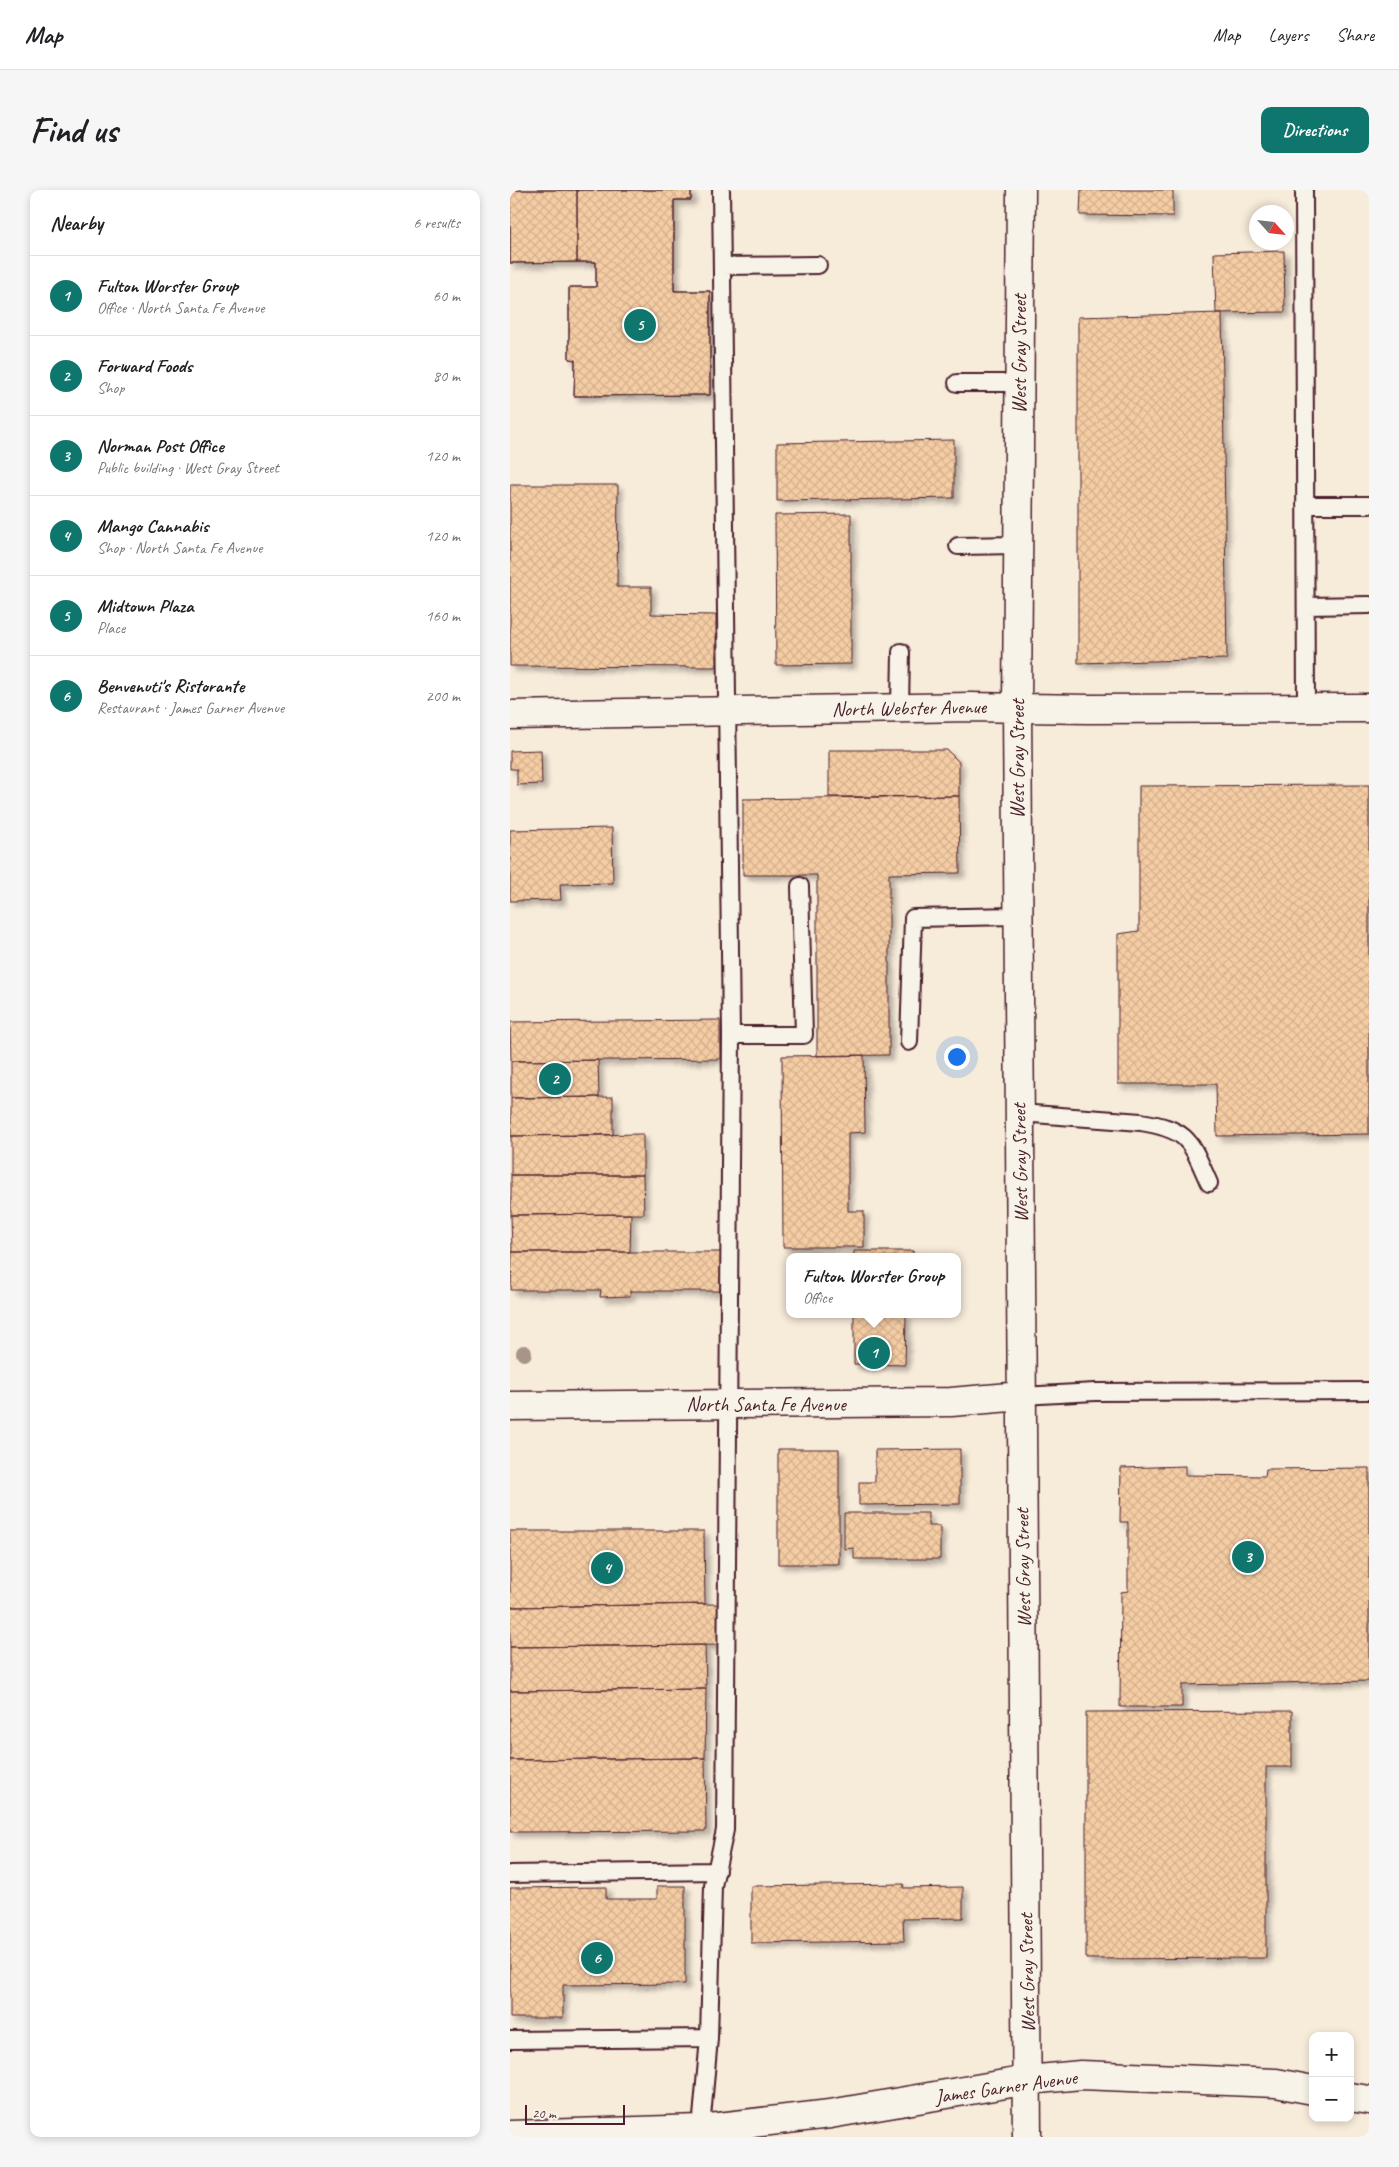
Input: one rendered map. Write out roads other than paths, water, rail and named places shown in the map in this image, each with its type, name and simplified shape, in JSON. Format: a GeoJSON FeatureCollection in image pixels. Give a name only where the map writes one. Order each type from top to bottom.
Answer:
{"type":"FeatureCollection","features":[{"type":"Feature","properties":{"kind":"street","name":"West Gray Street"},"geometry":{"type":"LineString","coordinates":[[1021,190],[1017,916],[1027,2137]]}},
{"type":"Feature","properties":{"kind":"street","name":"North Webster Avenue"},"geometry":{"type":"LineString","coordinates":[[510,715],[1017,707],[1088,709],[1369,708]]}},
{"type":"Feature","properties":{"kind":"street","name":"North Santa Fe Avenue"},"geometry":{"type":"LineString","coordinates":[[510,1406],[951,1402],[1022,1396]]}},
{"type":"Feature","properties":{"kind":"street","name":"James Garner Avenue"},"geometry":{"type":"LineString","coordinates":[[510,2135],[710,2133],[1028,2080],[1091,2075],[1276,2083],[1309,2089]]}},
{"type":"Feature","properties":{"kind":"street"},"geometry":{"type":"LineString","coordinates":[[1354,2098],[1369,2100]]}},
{"type":"Feature","properties":{"kind":"lane"},"geometry":{"type":"LineString","coordinates":[[710,2133],[709,2038],[713,1886],[725,1830],[731,1035],[721,190]]}},
{"type":"Feature","properties":{"kind":"lane"},"geometry":{"type":"LineString","coordinates":[[1304,190],[1306,707]]}},
{"type":"Feature","properties":{"kind":"lane"},"geometry":{"type":"LineString","coordinates":[[722,266],[818,265]]}},
{"type":"Feature","properties":{"kind":"lane"},"geometry":{"type":"LineString","coordinates":[[957,383],[1019,383]]}},
{"type":"Feature","properties":{"kind":"lane"},"geometry":{"type":"LineString","coordinates":[[1305,504],[1369,504]]}},
{"type":"Feature","properties":{"kind":"lane"},"geometry":{"type":"LineString","coordinates":[[958,546],[1018,545]]}},
{"type":"Feature","properties":{"kind":"lane"},"geometry":{"type":"LineString","coordinates":[[1306,606],[1369,605]]}},
{"type":"Feature","properties":{"kind":"lane"},"geometry":{"type":"LineString","coordinates":[[900,652],[900,708]]}},
{"type":"Feature","properties":{"kind":"lane"},"geometry":{"type":"LineString","coordinates":[[731,1035],[804,1035],[800,886]]}},
{"type":"Feature","properties":{"kind":"lane"},"geometry":{"type":"LineString","coordinates":[[909,1042],[913,918],[1017,916]]}},
{"type":"Feature","properties":{"kind":"lane"},"geometry":{"type":"LineString","coordinates":[[1020,1113],[1160,1125],[1183,1136],[1195,1149],[1209,1182]]}},
{"type":"Feature","properties":{"kind":"lane"},"geometry":{"type":"LineString","coordinates":[[1022,1396],[1094,1392],[1369,1391]]}},
{"type":"Feature","properties":{"kind":"lane"},"geometry":{"type":"LineString","coordinates":[[510,1874],[717,1871]]}},
{"type":"Feature","properties":{"kind":"lane"},"geometry":{"type":"LineString","coordinates":[[510,2040],[709,2038]]}},
{"type":"Feature","properties":{"kind":"place","name":"Midtown Plaza"},"geometry":{"type":"Point","coordinates":[640,325]}},
{"type":"Feature","properties":{"kind":"place","name":"Forward Foods"},"geometry":{"type":"Point","coordinates":[555,1079]}},
{"type":"Feature","properties":{"kind":"place","name":"Fulton Worster Group"},"geometry":{"type":"Point","coordinates":[874,1353]}},
{"type":"Feature","properties":{"kind":"place","name":"Norman Post Office"},"geometry":{"type":"Point","coordinates":[1248,1557]}},
{"type":"Feature","properties":{"kind":"place","name":"Mango Cannabis"},"geometry":{"type":"Point","coordinates":[607,1568]}},
{"type":"Feature","properties":{"kind":"place","name":"Benvenuti's Ristorante"},"geometry":{"type":"Point","coordinates":[597,1958]}}]}
